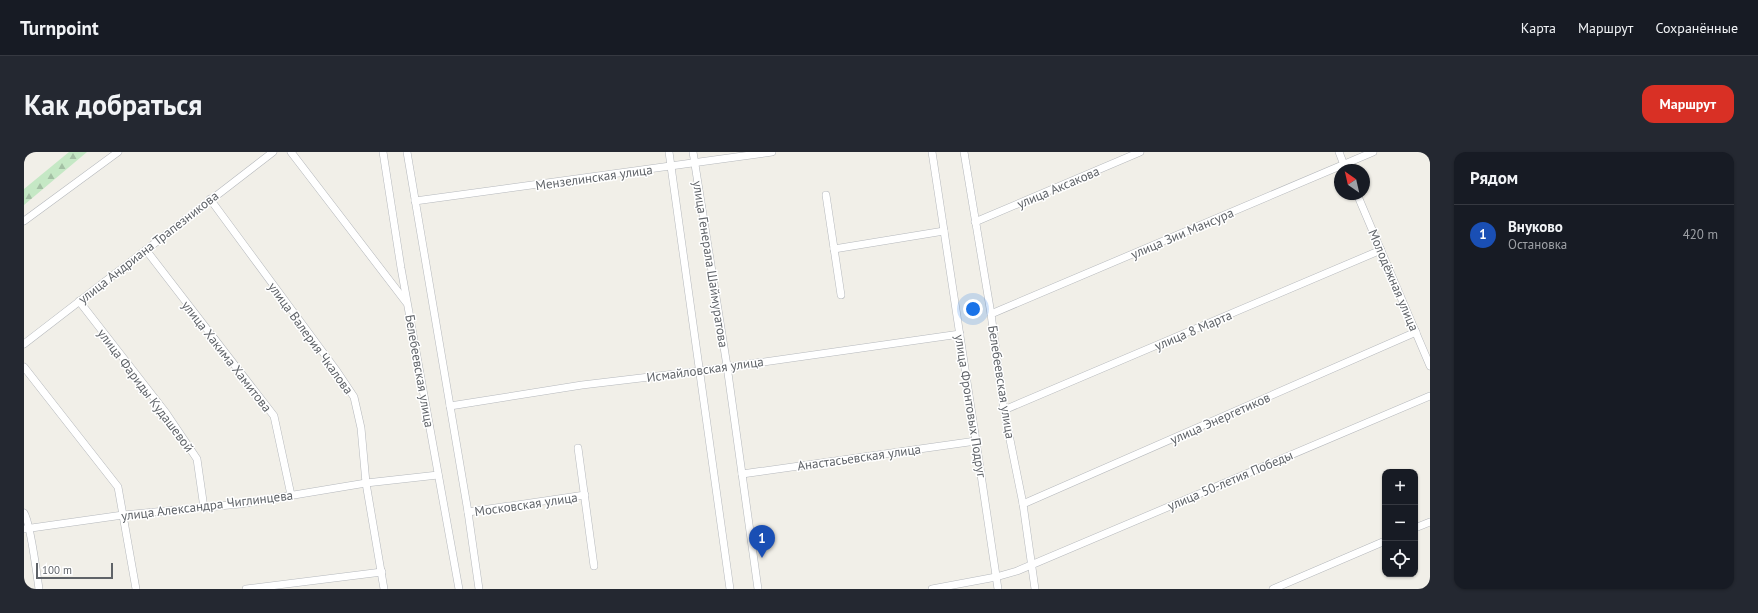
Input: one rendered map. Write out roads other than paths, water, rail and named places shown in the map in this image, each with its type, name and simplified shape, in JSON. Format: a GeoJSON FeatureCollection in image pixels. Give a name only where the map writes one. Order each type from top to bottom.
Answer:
{"type":"FeatureCollection","features":[{"type":"Feature","properties":{"kind":"street"},"geometry":{"type":"LineString","coordinates":[[24,221],[118,152]]}},
{"type":"Feature","properties":{"kind":"street","name":"улица Андриана Трапезникова"},"geometry":{"type":"LineString","coordinates":[[24,344],[210,199],[273,152]]}},
{"type":"Feature","properties":{"kind":"street"},"geometry":{"type":"LineString","coordinates":[[291,152],[408,304]]}},
{"type":"Feature","properties":{"kind":"street","name":"Белебеевская улица"},"geometry":{"type":"LineString","coordinates":[[382,152],[459,589]]}},
{"type":"Feature","properties":{"kind":"street","name":"Белебеевская улица"},"geometry":{"type":"LineString","coordinates":[[407,152],[468,512],[479,589]]}},
{"type":"Feature","properties":{"kind":"street"},"geometry":{"type":"LineString","coordinates":[[669,152],[730,589]]}},
{"type":"Feature","properties":{"kind":"street","name":"улица Генерала Шаймуратова"},"geometry":{"type":"LineString","coordinates":[[693,152],[727,366],[758,589]]}},
{"type":"Feature","properties":{"kind":"street","name":"Мензелинская улица"},"geometry":{"type":"LineString","coordinates":[[415,201],[772,152]]}},
{"type":"Feature","properties":{"kind":"street","name":"улица Фронтовых Подруг"},"geometry":{"type":"LineString","coordinates":[[932,152],[998,589]]}},
{"type":"Feature","properties":{"kind":"street","name":"Белебеевская улица"},"geometry":{"type":"LineString","coordinates":[[964,152],[991,314],[1004,410],[1023,504],[1030,565],[1035,589]]}},
{"type":"Feature","properties":{"kind":"street","name":"улица Аксакова"},"geometry":{"type":"LineString","coordinates":[[975,222],[1140,152]]}},
{"type":"Feature","properties":{"kind":"street"},"geometry":{"type":"LineString","coordinates":[[1339,152],[1344,164]]}},
{"type":"Feature","properties":{"kind":"street","name":"улица Зии Мансура"},"geometry":{"type":"LineString","coordinates":[[1351,164],[1373,152]]}},
{"type":"Feature","properties":{"kind":"street","name":"улица Зии Мансура"},"geometry":{"type":"LineString","coordinates":[[991,314],[1334,172]]}},
{"type":"Feature","properties":{"kind":"street"},"geometry":{"type":"LineString","coordinates":[[826,195],[841,295]]}},
{"type":"Feature","properties":{"kind":"street","name":"улица Валерия Чкалова"},"geometry":{"type":"LineString","coordinates":[[210,199],[336,370],[354,397],[360,428],[366,483],[384,589]]}},
{"type":"Feature","properties":{"kind":"street","name":"Молодёжная улица"},"geometry":{"type":"LineString","coordinates":[[1360,200],[1430,366]]}},
{"type":"Feature","properties":{"kind":"street"},"geometry":{"type":"LineString","coordinates":[[834,249],[944,231]]}},
{"type":"Feature","properties":{"kind":"street","name":"улица Хакима Хамитова"},"geometry":{"type":"LineString","coordinates":[[146,250],[274,416],[290,495]]}},
{"type":"Feature","properties":{"kind":"street","name":"улица 8 Марта"},"geometry":{"type":"LineString","coordinates":[[1004,410],[1381,250]]}},
{"type":"Feature","properties":{"kind":"street","name":"улица Фариды Кудашевой"},"geometry":{"type":"LineString","coordinates":[[79,301],[166,413],[197,460],[204,508]]}},
{"type":"Feature","properties":{"kind":"street","name":"улица Энергетиков"},"geometry":{"type":"LineString","coordinates":[[1023,504],[1416,332]]}},
{"type":"Feature","properties":{"kind":"street","name":"Исмайловская улица"},"geometry":{"type":"LineString","coordinates":[[450,406],[582,385],[700,371],[960,334]]}},
{"type":"Feature","properties":{"kind":"street"},"geometry":{"type":"LineString","coordinates":[[24,367],[118,487],[136,589]]}},
{"type":"Feature","properties":{"kind":"street","name":"улица 50-летия Победы"},"geometry":{"type":"LineString","coordinates":[[932,589],[996,577],[1017,571],[1430,396]]}},
{"type":"Feature","properties":{"kind":"street","name":"Анастасьевская улица"},"geometry":{"type":"LineString","coordinates":[[742,474],[976,441]]}},
{"type":"Feature","properties":{"kind":"street"},"geometry":{"type":"LineString","coordinates":[[578,448],[594,566]]}},
{"type":"Feature","properties":{"kind":"street","name":"улица Александра Чиглинцева"},"geometry":{"type":"LineString","coordinates":[[26,528],[123,515],[204,508],[366,483],[438,475]]}},
{"type":"Feature","properties":{"kind":"street","name":"Московская улица"},"geometry":{"type":"LineString","coordinates":[[468,512],[585,495]]}},
{"type":"Feature","properties":{"kind":"street"},"geometry":{"type":"LineString","coordinates":[[24,513],[26,516],[26,528],[39,589]]}},
{"type":"Feature","properties":{"kind":"street"},"geometry":{"type":"LineString","coordinates":[[1418,527],[1430,522]]}},
{"type":"Feature","properties":{"kind":"street"},"geometry":{"type":"LineString","coordinates":[[1273,589],[1382,542]]}},
{"type":"Feature","properties":{"kind":"street"},"geometry":{"type":"LineString","coordinates":[[246,589],[382,572]]}},
{"type":"Feature","properties":{"kind":"place","name":"Внуково"},"geometry":{"type":"Point","coordinates":[762,558]}}]}
